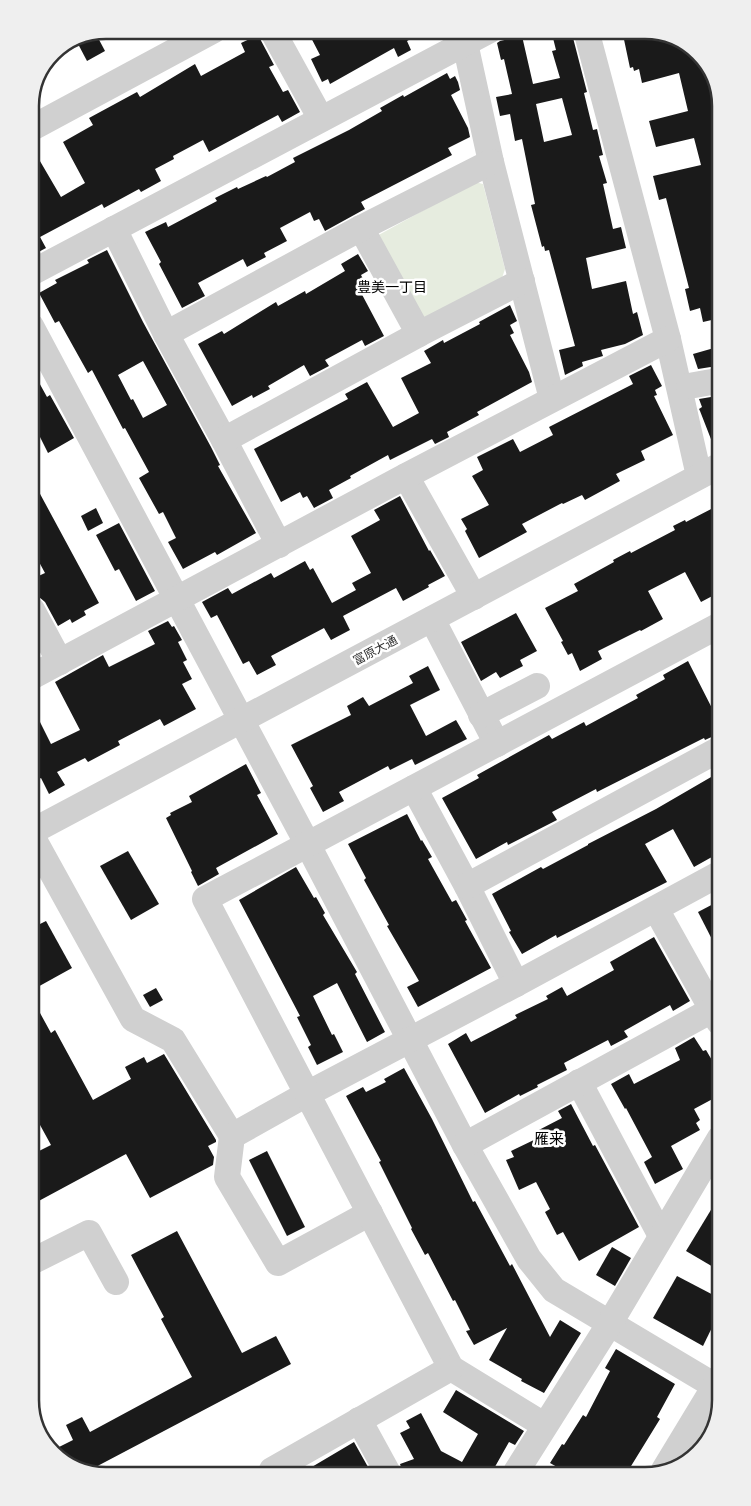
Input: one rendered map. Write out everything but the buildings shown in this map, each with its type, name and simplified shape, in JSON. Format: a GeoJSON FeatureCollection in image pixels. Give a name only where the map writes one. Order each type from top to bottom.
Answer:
{"type":"FeatureCollection","features":[{"type":"Feature","properties":{"kind":"street"},"geometry":{"type":"LineString","coordinates":[[39,124],[197,39]]}},
{"type":"Feature","properties":{"kind":"street"},"geometry":{"type":"LineString","coordinates":[[277,39],[321,119]]}},
{"type":"Feature","properties":{"kind":"street"},"geometry":{"type":"LineString","coordinates":[[39,269],[473,39]]}},
{"type":"Feature","properties":{"kind":"street"},"geometry":{"type":"LineString","coordinates":[[588,39],[668,339],[708,472]]}},
{"type":"Feature","properties":{"kind":"street"},"geometry":{"type":"LineString","coordinates":[[465,43],[491,162],[552,399]]}},
{"type":"Feature","properties":{"kind":"street"},"geometry":{"type":"LineString","coordinates":[[166,334],[361,228],[491,162]]}},
{"type":"Feature","properties":{"kind":"street"},"geometry":{"type":"LineString","coordinates":[[361,228],[419,334]]}},
{"type":"Feature","properties":{"kind":"street"},"geometry":{"type":"LineString","coordinates":[[114,229],[166,334],[279,545]]}},
{"type":"Feature","properties":{"kind":"street"},"geometry":{"type":"LineString","coordinates":[[224,440],[419,334],[522,281]]}},
{"type":"Feature","properties":{"kind":"street"},"geometry":{"type":"LineString","coordinates":[[39,672],[406,476],[668,339]]}},
{"type":"Feature","properties":{"kind":"street"},"geometry":{"type":"LineString","coordinates":[[39,341],[308,845],[465,1145],[529,1259],[554,1290],[610,1323],[712,1378]]}},
{"type":"Feature","properties":{"kind":"street"},"geometry":{"type":"LineString","coordinates":[[689,386],[712,382]]}},
{"type":"Feature","properties":{"kind":"street","name":"富原大通"},"geometry":{"type":"LineString","coordinates":[[39,828],[708,472]]}},
{"type":"Feature","properties":{"kind":"street"},"geometry":{"type":"LineString","coordinates":[[406,476],[474,597]]}},
{"type":"Feature","properties":{"kind":"street"},"geometry":{"type":"LineString","coordinates":[[432,619],[497,744]]}},
{"type":"Feature","properties":{"kind":"street"},"geometry":{"type":"LineString","coordinates":[[39,623],[60,662]]}},
{"type":"Feature","properties":{"kind":"street"},"geometry":{"type":"LineString","coordinates":[[544,1425],[451,1368],[205,899],[712,629]]}},
{"type":"Feature","properties":{"kind":"street"},"geometry":{"type":"LineString","coordinates":[[481,715],[537,686]]}},
{"type":"Feature","properties":{"kind":"street"},"geometry":{"type":"LineString","coordinates":[[467,886],[712,753]]}},
{"type":"Feature","properties":{"kind":"street"},"geometry":{"type":"LineString","coordinates":[[414,788],[467,886],[516,984]]}},
{"type":"Feature","properties":{"kind":"street"},"geometry":{"type":"LineString","coordinates":[[39,849],[133,1019],[173,1040],[232,1136],[227,1177],[278,1263],[370,1212]]}},
{"type":"Feature","properties":{"kind":"street"},"geometry":{"type":"LineString","coordinates":[[232,1136],[712,878]]}},
{"type":"Feature","properties":{"kind":"street"},"geometry":{"type":"LineString","coordinates":[[656,909],[712,1009]]}},
{"type":"Feature","properties":{"kind":"street"},"geometry":{"type":"LineString","coordinates":[[465,1145],[580,1082],[712,1018]]}},
{"type":"Feature","properties":{"kind":"street"},"geometry":{"type":"LineString","coordinates":[[580,1082],[661,1236]]}},
{"type":"Feature","properties":{"kind":"street"},"geometry":{"type":"LineString","coordinates":[[519,1467],[610,1323],[712,1151]]}},
{"type":"Feature","properties":{"kind":"street"},"geometry":{"type":"LineString","coordinates":[[39,1258],[89,1232],[116,1282]]}},
{"type":"Feature","properties":{"kind":"street"},"geometry":{"type":"LineString","coordinates":[[277,1467],[451,1368]]}},
{"type":"Feature","properties":{"kind":"street"},"geometry":{"type":"LineString","coordinates":[[668,1463],[712,1391]]}},
{"type":"Feature","properties":{"kind":"street"},"geometry":{"type":"LineString","coordinates":[[359,1420],[385,1467]]}},
{"type":"Feature","properties":{"kind":"shaded area"},"geometry":{"type":"Polygon","coordinates":[[[475,182],[483,184],[505,269],[502,278],[421,323],[375,237],[475,182]]]}},
{"type":"Feature","properties":{"kind":"shaded area"},"geometry":{"type":"Polygon","coordinates":[[[710,1416],[701,1437],[693,1448],[685,1454],[710,1416]]]}},
{"type":"Feature","properties":{"kind":"district","name":"豊美一丁目"},"geometry":{"type":"Point","coordinates":[392,286]}},
{"type":"Feature","properties":{"kind":"district","name":"雁来"},"geometry":{"type":"Point","coordinates":[549,1138]}}]}
